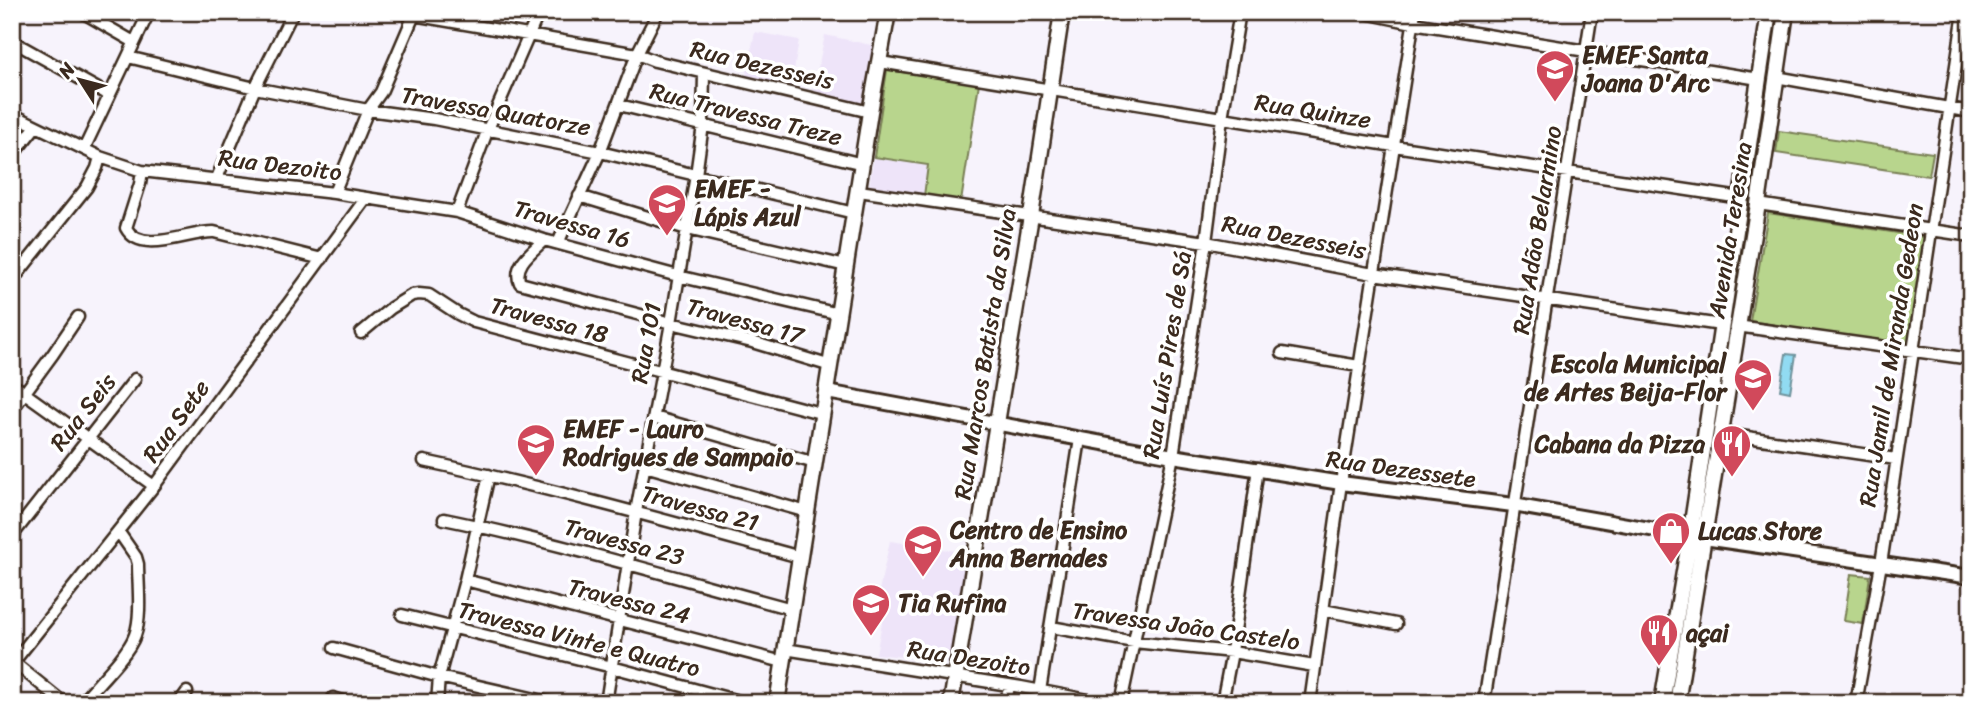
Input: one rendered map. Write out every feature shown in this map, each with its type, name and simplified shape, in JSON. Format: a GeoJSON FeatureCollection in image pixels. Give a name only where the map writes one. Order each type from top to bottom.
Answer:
{"type":"FeatureCollection","features":[{"type":"Feature","properties":{"kind":"main road"},"geometry":{"type":"LineString","coordinates":[[777,703],[888,12]]}},
{"type":"Feature","properties":{"kind":"main road","name":"Rua Marcos Batista da Silva"},"geometry":{"type":"LineString","coordinates":[[950,703],[1062,12]]}},
{"type":"Feature","properties":{"kind":"main road","name":"Avenida Teresina"},"geometry":{"type":"LineString","coordinates":[[1662,703],[1690,576],[1721,325],[1769,12]]}},
{"type":"Feature","properties":{"kind":"main road","name":"Avenida Teresina"},"geometry":{"type":"LineString","coordinates":[[1696,537],[1720,433],[1786,12]]}},
{"type":"Feature","properties":{"kind":"main road"},"geometry":{"type":"LineString","coordinates":[[1748,147],[1766,150]]}},
{"type":"Feature","properties":{"kind":"main road","name":"Avenida Teresina"},"geometry":{"type":"LineString","coordinates":[[1677,703],[1684,611]]}},
{"type":"Feature","properties":{"kind":"street"},"geometry":{"type":"LineString","coordinates":[[82,12],[134,42]]}},
{"type":"Feature","properties":{"kind":"street"},"geometry":{"type":"LineString","coordinates":[[85,149],[149,12]]}},
{"type":"Feature","properties":{"kind":"street"},"geometry":{"type":"LineString","coordinates":[[217,178],[255,88],[293,12]]}},
{"type":"Feature","properties":{"kind":"street","name":"Rua Dezesseis"},"geometry":{"type":"LineString","coordinates":[[396,12],[638,54],[654,61],[870,112]]}},
{"type":"Feature","properties":{"kind":"street"},"geometry":{"type":"LineString","coordinates":[[457,212],[488,129],[539,12]]}},
{"type":"Feature","properties":{"kind":"street"},"geometry":{"type":"LineString","coordinates":[[558,243],[600,152],[638,54],[658,12]]}},
{"type":"Feature","properties":{"kind":"street","name":"Rua Luís Pires de Sá"},"geometry":{"type":"LineString","coordinates":[[1121,703],[1173,456],[1222,118],[1241,12]]}},
{"type":"Feature","properties":{"kind":"street"},"geometry":{"type":"LineString","coordinates":[[1360,12],[1759,79]]}},
{"type":"Feature","properties":{"kind":"street"},"geometry":{"type":"LineString","coordinates":[[1310,703],[1341,482],[1415,12]]}},
{"type":"Feature","properties":{"kind":"street","name":"Rua Adão Belarmino"},"geometry":{"type":"LineString","coordinates":[[1484,703],[1592,12]]}},
{"type":"Feature","properties":{"kind":"street","name":"Rua Jamil de Miranda Gedeon"},"geometry":{"type":"LineString","coordinates":[[1856,703],[1881,564],[1964,12]]}},
{"type":"Feature","properties":{"kind":"street"},"geometry":{"type":"LineString","coordinates":[[334,193],[368,110],[381,92],[417,14]]}},
{"type":"Feature","properties":{"kind":"street"},"geometry":{"type":"LineString","coordinates":[[12,41],[109,95]]}},
{"type":"Feature","properties":{"kind":"street","name":"Travessa Quatorze"},"geometry":{"type":"LineString","coordinates":[[128,57],[255,88],[488,129],[600,152],[854,212]]}},
{"type":"Feature","properties":{"kind":"street","name":"Rua Quinze"},"geometry":{"type":"LineString","coordinates":[[880,62],[1394,146],[1741,198]]}},
{"type":"Feature","properties":{"kind":"street","name":"Rua 101"},"geometry":{"type":"LineString","coordinates":[[606,703],[636,512],[696,175],[703,125],[705,73]]}},
{"type":"Feature","properties":{"kind":"street"},"geometry":{"type":"LineString","coordinates":[[1776,77],[1971,112]]}},
{"type":"Feature","properties":{"kind":"street","name":"Rua Travessa Treze"},"geometry":{"type":"LineString","coordinates":[[619,105],[863,164]]}},
{"type":"Feature","properties":{"kind":"street"},"geometry":{"type":"LineString","coordinates":[[12,114],[36,126],[12,156]]}},
{"type":"Feature","properties":{"kind":"street","name":"Rua Dezoito"},"geometry":{"type":"LineString","coordinates":[[36,126],[100,157],[142,171],[334,193],[457,212]]}},
{"type":"Feature","properties":{"kind":"street"},"geometry":{"type":"LineString","coordinates":[[12,281],[87,187],[100,157]]}},
{"type":"Feature","properties":{"kind":"street"},"geometry":{"type":"LineString","coordinates":[[142,171],[126,228],[136,238],[149,241],[177,239],[214,232],[322,259]]}},
{"type":"Feature","properties":{"kind":"street","name":"Rua Dezesseis"},"geometry":{"type":"LineString","coordinates":[[859,191],[1206,242],[1373,274],[1721,325]]}},
{"type":"Feature","properties":{"kind":"street"},"geometry":{"type":"LineString","coordinates":[[579,196],[687,229],[846,266]]}},
{"type":"Feature","properties":{"kind":"street","name":"Rua Sete"},"geometry":{"type":"LineString","coordinates":[[13,662],[154,486],[366,198]]}},
{"type":"Feature","properties":{"kind":"street"},"geometry":{"type":"LineString","coordinates":[[1758,204],[1971,236]]}},
{"type":"Feature","properties":{"kind":"street","name":"Travessa 16"},"geometry":{"type":"LineString","coordinates":[[457,212],[544,240],[678,276],[839,314]]}},
{"type":"Feature","properties":{"kind":"street","name":"Travessa 17"},"geometry":{"type":"LineString","coordinates":[[544,240],[520,265],[517,277],[520,283],[752,342],[831,366]]}},
{"type":"Feature","properties":{"kind":"street","name":"Travessa 18"},"geometry":{"type":"LineString","coordinates":[[361,333],[412,295],[429,295],[474,322],[824,414]]}},
{"type":"Feature","properties":{"kind":"street"},"geometry":{"type":"LineString","coordinates":[[12,410],[78,317]]}},
{"type":"Feature","properties":{"kind":"street"},"geometry":{"type":"LineString","coordinates":[[1737,326],[1971,359]]}},
{"type":"Feature","properties":{"kind":"street"},"geometry":{"type":"LineString","coordinates":[[1282,353],[1359,366]]}},
{"type":"Feature","properties":{"kind":"street","name":"Rua Seis"},"geometry":{"type":"LineString","coordinates":[[12,536],[135,379]]}},
{"type":"Feature","properties":{"kind":"street"},"geometry":{"type":"LineString","coordinates":[[12,384],[154,486]]}},
{"type":"Feature","properties":{"kind":"street","name":"Rua Dezessete"},"geometry":{"type":"LineString","coordinates":[[827,392],[1173,456],[1513,505],[1696,537],[1971,578]]}},
{"type":"Feature","properties":{"kind":"street"},"geometry":{"type":"LineString","coordinates":[[654,417],[815,463]]}},
{"type":"Feature","properties":{"kind":"street"},"geometry":{"type":"LineString","coordinates":[[1720,433],[1896,459]]}},
{"type":"Feature","properties":{"kind":"street"},"geometry":{"type":"LineString","coordinates":[[1040,691],[1080,439]]}},
{"type":"Feature","properties":{"kind":"street","name":"Travessa 21"},"geometry":{"type":"LineString","coordinates":[[424,461],[636,512],[800,557]]}},
{"type":"Feature","properties":{"kind":"street"},"geometry":{"type":"LineString","coordinates":[[645,466],[807,512]]}},
{"type":"Feature","properties":{"kind":"street"},"geometry":{"type":"LineString","coordinates":[[1223,703],[1258,468]]}},
{"type":"Feature","properties":{"kind":"street"},"geometry":{"type":"LineString","coordinates":[[437,703],[439,677],[489,475]]}},
{"type":"Feature","properties":{"kind":"street","name":"Travessa 23"},"geometry":{"type":"LineString","coordinates":[[444,519],[792,609]]}},
{"type":"Feature","properties":{"kind":"street"},"geometry":{"type":"LineString","coordinates":[[81,703],[132,642],[138,626],[138,565],[136,557],[118,531]]}},
{"type":"Feature","properties":{"kind":"street","name":"Travessa 24"},"geometry":{"type":"LineString","coordinates":[[465,580],[620,621],[784,656]]}},
{"type":"Feature","properties":{"kind":"street"},"geometry":{"type":"LineString","coordinates":[[1323,610],[1396,624]]}},
{"type":"Feature","properties":{"kind":"street","name":"Travessa Vinte e Quatro"},"geometry":{"type":"LineString","coordinates":[[402,615],[746,703]]}},
{"type":"Feature","properties":{"kind":"street","name":"Travessa João Castelo"},"geometry":{"type":"LineString","coordinates":[[1051,627],[1134,642],[1314,666]]}},
{"type":"Feature","properties":{"kind":"street"},"geometry":{"type":"LineString","coordinates":[[334,648],[439,677],[553,703]]}},
{"type":"Feature","properties":{"kind":"street","name":"Rua Dezoito"},"geometry":{"type":"LineString","coordinates":[[784,656],[954,676],[1104,703]]}},
{"type":"Feature","properties":{"kind":"street"},"geometry":{"type":"LineString","coordinates":[[13,662],[64,703]]}},
{"type":"Feature","properties":{"kind":"street"},"geometry":{"type":"LineString","coordinates":[[1006,703],[1009,686]]}},
{"type":"Feature","properties":{"kind":"street"},"geometry":{"type":"LineString","coordinates":[[179,703],[187,692]]}},
{"type":"Feature","properties":{"kind":"street"},"geometry":{"type":"LineString","coordinates":[[333,698],[349,703]]}},
{"type":"Feature","properties":{"kind":"shaded area"},"geometry":{"type":"Polygon","coordinates":[[[755,32],[799,40],[791,88],[745,79],[755,32]]]}},
{"type":"Feature","properties":{"kind":"shaded area"},"geometry":{"type":"Polygon","coordinates":[[[825,35],[880,47],[879,53],[871,59],[869,70],[875,76],[868,108],[812,96],[825,35]]]}},
{"type":"Feature","properties":{"kind":"shaded area"},"geometry":{"type":"Polygon","coordinates":[[[874,157],[929,165],[924,196],[869,187],[874,157]]]}},
{"type":"Feature","properties":{"kind":"shaded area","name":"Centro de Ensino Anna Bernades"},"geometry":{"type":"Polygon","coordinates":[[[890,541],[969,553],[949,662],[876,654],[885,607],[876,604],[890,541]]]}},
{"type":"Feature","properties":{"kind":"green space"},"geometry":{"type":"Polygon","coordinates":[[[887,70],[979,83],[961,202],[924,196],[928,165],[874,157],[887,70]]]}},
{"type":"Feature","properties":{"kind":"green space"},"geometry":{"type":"Polygon","coordinates":[[[1779,131],[1933,153],[1929,176],[1776,153],[1779,131]]]}},
{"type":"Feature","properties":{"kind":"green space"},"geometry":{"type":"Polygon","coordinates":[[[1768,213],[1924,237],[1909,347],[1750,321],[1768,213]]]}},
{"type":"Feature","properties":{"kind":"green space"},"geometry":{"type":"Polygon","coordinates":[[[1851,574],[1870,576],[1863,624],[1844,621],[1851,574]]]}},
{"type":"Feature","properties":{"kind":"water"},"geometry":{"type":"Polygon","coordinates":[[[1786,354],[1796,355],[1790,392],[1780,390],[1786,354]]]}},
{"type":"Feature","properties":{"kind":"place","name":"EMEF Santa Joana D'Arc"},"geometry":{"type":"Point","coordinates":[1555,103]}},
{"type":"Feature","properties":{"kind":"place","name":"EMEF - Lápis Azul"},"geometry":{"type":"Point","coordinates":[667,237]}},
{"type":"Feature","properties":{"kind":"place","name":"Escola Municipal de Artes Beija-Flor"},"geometry":{"type":"Point","coordinates":[1753,412]}},
{"type":"Feature","properties":{"kind":"place","name":"EMEF - Lauro Rodrigues de Sampaio"},"geometry":{"type":"Point","coordinates":[536,477]}},
{"type":"Feature","properties":{"kind":"place","name":"Cabana da Pizza"},"geometry":{"type":"Point","coordinates":[1732,478]}},
{"type":"Feature","properties":{"kind":"place","name":"Lucas Store"},"geometry":{"type":"Point","coordinates":[1671,565]}},
{"type":"Feature","properties":{"kind":"place","name":"Centro de Ensino Anna Bernades"},"geometry":{"type":"Point","coordinates":[923,578]}},
{"type":"Feature","properties":{"kind":"place","name":"Tia Rufina"},"geometry":{"type":"Point","coordinates":[871,637]}},
{"type":"Feature","properties":{"kind":"place","name":"açai"},"geometry":{"type":"Point","coordinates":[1659,667]}}]}
